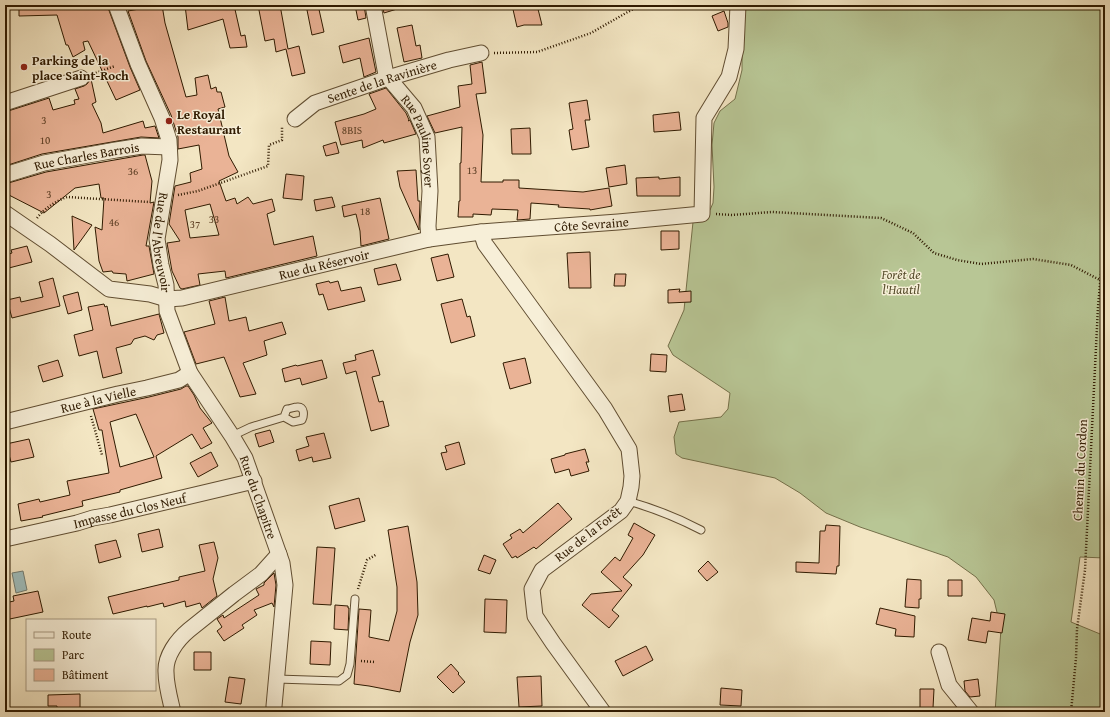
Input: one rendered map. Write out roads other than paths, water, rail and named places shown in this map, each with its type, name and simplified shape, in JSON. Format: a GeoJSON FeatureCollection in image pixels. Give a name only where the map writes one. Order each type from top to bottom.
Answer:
{"type":"FeatureCollection","features":[{"type":"Feature","properties":{"kind":"street","name":"Rue de l'Abreuvoir"},"geometry":{"type":"LineString","coordinates":[[116,5],[138,64],[162,118],[169,140],[170,160],[157,239],[166,285],[167,299]]}},
{"type":"Feature","properties":{"kind":"street","name":"Rue Pauline Soyer"},"geometry":{"type":"LineString","coordinates":[[373,5],[386,75],[414,108],[427,137],[430,191],[428,226],[429,238]]}},
{"type":"Feature","properties":{"kind":"street","name":"Côte Sevraine"},"geometry":{"type":"LineString","coordinates":[[481,232],[702,214],[704,118],[729,77],[736,49],[738,5]]}},
{"type":"Feature","properties":{"kind":"street","name":"Sente de la Ravinière"},"geometry":{"type":"LineString","coordinates":[[295,119],[315,103],[388,78],[449,60],[481,53]]}},
{"type":"Feature","properties":{"kind":"street"},"geometry":{"type":"LineString","coordinates":[[5,103],[81,78]]}},
{"type":"Feature","properties":{"kind":"street","name":"Rue Charles Barrois"},"geometry":{"type":"LineString","coordinates":[[5,175],[44,163],[116,150],[142,146],[169,147]]}},
{"type":"Feature","properties":{"kind":"street"},"geometry":{"type":"LineString","coordinates":[[5,213],[50,244],[109,289],[150,294],[167,299]]}},
{"type":"Feature","properties":{"kind":"street","name":"Rue du Réservoir"},"geometry":{"type":"LineString","coordinates":[[167,299],[182,298],[429,238],[481,232]]}},
{"type":"Feature","properties":{"kind":"street","name":"Rue de la Forêt"},"geometry":{"type":"LineString","coordinates":[[481,232],[485,244],[605,408],[629,449],[632,487],[628,501],[621,511],[542,570],[532,589],[535,616],[603,712]]}},
{"type":"Feature","properties":{"kind":"street","name":"Rue du Chapitre"},"geometry":{"type":"LineString","coordinates":[[167,299],[168,311],[190,373],[245,458],[282,563],[285,585],[274,712]]}},
{"type":"Feature","properties":{"kind":"street","name":"Rue à la Vielle"},"geometry":{"type":"LineString","coordinates":[[5,422],[179,380],[190,373]]}},
{"type":"Feature","properties":{"kind":"street","name":"Impasse du Clos Neuf"},"geometry":{"type":"LineString","coordinates":[[5,539],[254,480]]}},
{"type":"Feature","properties":{"kind":"street"},"geometry":{"type":"LineString","coordinates":[[173,712],[166,671],[168,659],[176,644],[188,630],[261,574],[278,554]]}},
{"type":"Feature","properties":{"kind":"street"},"geometry":{"type":"LineString","coordinates":[[938,652],[949,685],[971,712]]}},
{"type":"Feature","properties":{"kind":"lane"},"geometry":{"type":"LineString","coordinates":[[232,436],[251,427],[284,417]]}},
{"type":"Feature","properties":{"kind":"lane"},"geometry":{"type":"LineString","coordinates":[[628,501],[638,503],[680,519],[701,530]]}},
{"type":"Feature","properties":{"kind":"lane"},"geometry":{"type":"LineString","coordinates":[[276,679],[339,681],[347,675],[350,661],[355,599]]}},
{"type":"Feature","properties":{"kind":"water"},"geometry":{"type":"Polygon","coordinates":[[[23,571],[27,590],[16,593],[12,573],[23,571]]]}},
{"type":"Feature","properties":{"kind":"place","name":"Parking de la place Saint-Roch"},"geometry":{"type":"Point","coordinates":[24,67]}},
{"type":"Feature","properties":{"kind":"place","name":"Le Royal Restaurant"},"geometry":{"type":"Point","coordinates":[169,121]}},
{"type":"Feature","properties":{"kind":"park label","name":"Forêt de l'Hautil"},"geometry":{"type":"Point","coordinates":[901,282]}}]}
